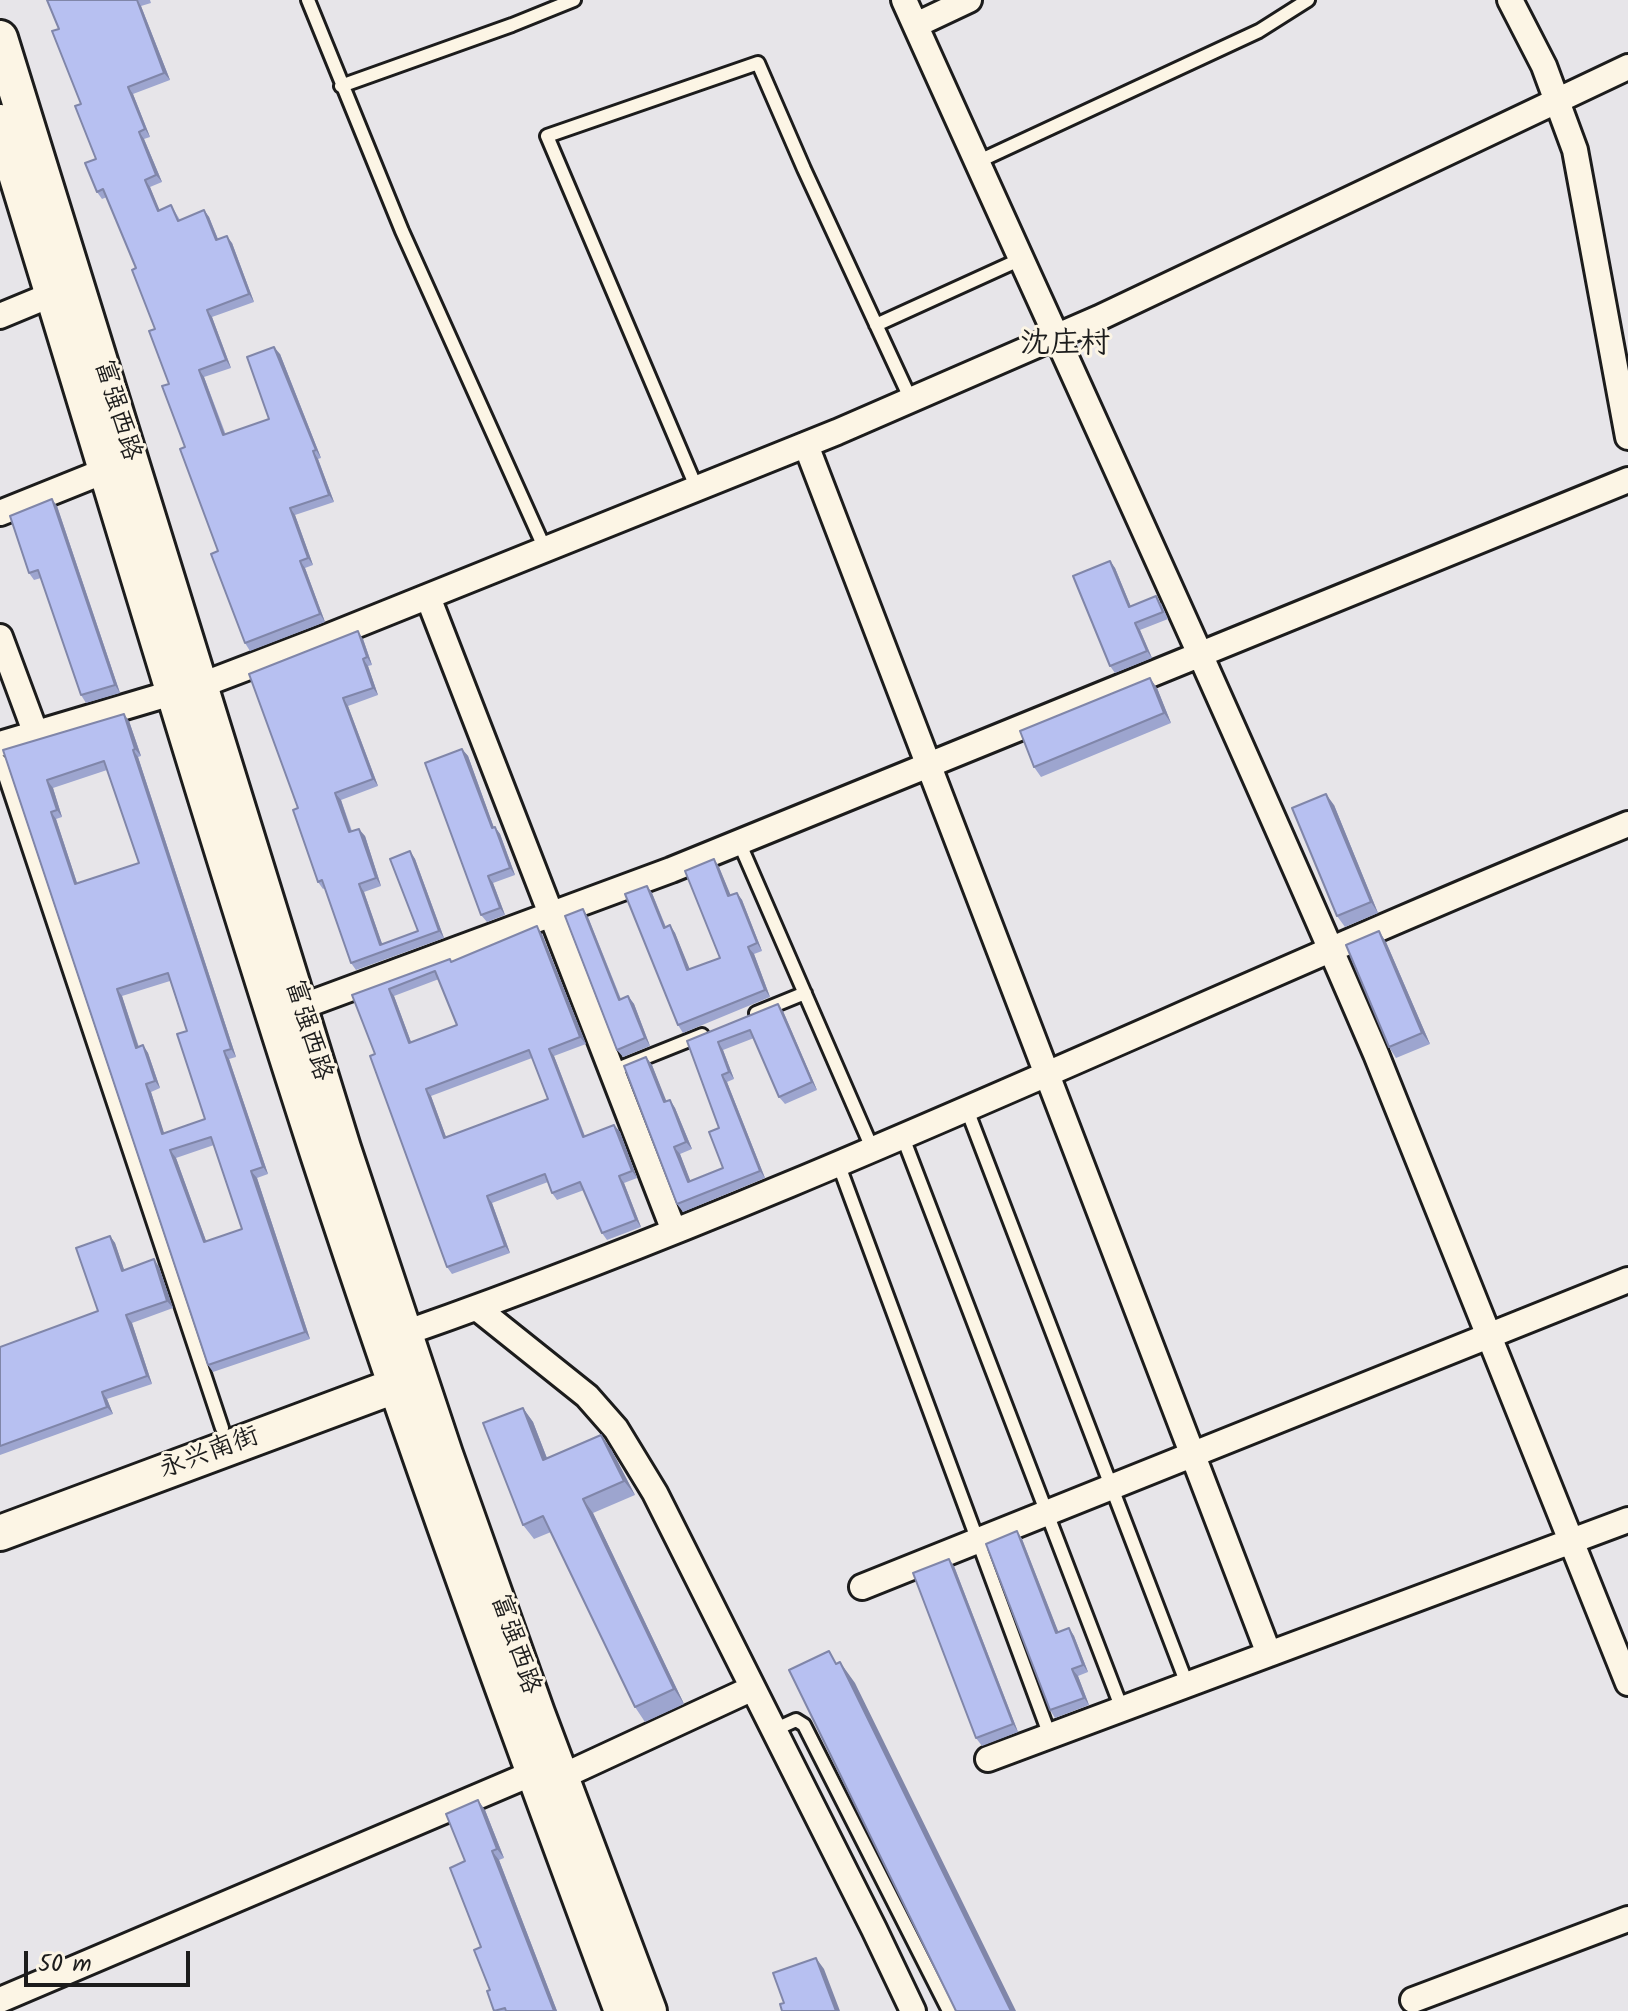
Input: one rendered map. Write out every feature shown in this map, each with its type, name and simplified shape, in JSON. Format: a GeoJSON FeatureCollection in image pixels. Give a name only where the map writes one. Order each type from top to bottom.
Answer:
{"type":"FeatureCollection","features":[{"type":"Feature","properties":{"kind":"main road","name":"富强西路"},"geometry":{"type":"LineString","coordinates":[[0,38],[319,1156],[405,1364]]}},
{"type":"Feature","properties":{"kind":"main road","name":"富强西路"},"geometry":{"type":"LineString","coordinates":[[0,122],[107,470],[298,1008],[405,1364],[547,1775],[622,2011]]}},
{"type":"Feature","properties":{"kind":"main road","name":"永兴南街"},"geometry":{"type":"LineString","coordinates":[[0,1511],[405,1364]]}},
{"type":"Feature","properties":{"kind":"main road","name":"永兴南街"},"geometry":{"type":"LineString","coordinates":[[0,1533],[405,1364]]}},
{"type":"Feature","properties":{"kind":"main road","name":"富强西路"},"geometry":{"type":"LineString","coordinates":[[547,1775],[649,2011]]}},
{"type":"Feature","properties":{"kind":"street"},"geometry":{"type":"LineString","coordinates":[[904,0],[1200,655],[1376,1054],[1628,1683]]}},
{"type":"Feature","properties":{"kind":"street"},"geometry":{"type":"LineString","coordinates":[[916,25],[969,0]]}},
{"type":"Feature","properties":{"kind":"street"},"geometry":{"type":"LineString","coordinates":[[1510,0],[1544,66],[1575,150],[1628,437]]}},
{"type":"Feature","properties":{"kind":"street"},"geometry":{"type":"LineString","coordinates":[[0,744],[187,689],[428,597],[806,445],[1056,337],[1628,67]]}},
{"type":"Feature","properties":{"kind":"street"},"geometry":{"type":"LineString","coordinates":[[0,316],[53,294]]}},
{"type":"Feature","properties":{"kind":"street"},"geometry":{"type":"LineString","coordinates":[[806,445],[1269,1654]]}},
{"type":"Feature","properties":{"kind":"street"},"geometry":{"type":"LineString","coordinates":[[0,513],[107,470]]}},
{"type":"Feature","properties":{"kind":"street"},"geometry":{"type":"LineString","coordinates":[[298,1008],[739,842],[1628,480]]}},
{"type":"Feature","properties":{"kind":"street"},"geometry":{"type":"LineString","coordinates":[[428,597],[674,1231]]}},
{"type":"Feature","properties":{"kind":"street"},"geometry":{"type":"LineString","coordinates":[[0,637],[36,734]]}},
{"type":"Feature","properties":{"kind":"street"},"geometry":{"type":"LineString","coordinates":[[405,1364],[477,1308],[838,1163],[1628,824]]}},
{"type":"Feature","properties":{"kind":"street"},"geometry":{"type":"LineString","coordinates":[[862,1587],[1628,1280]]}},
{"type":"Feature","properties":{"kind":"street"},"geometry":{"type":"LineString","coordinates":[[477,1308],[587,1396],[616,1429],[655,1493],[913,2011]]}},
{"type":"Feature","properties":{"kind":"street"},"geometry":{"type":"LineString","coordinates":[[988,1759],[1628,1520]]}},
{"type":"Feature","properties":{"kind":"street"},"geometry":{"type":"LineString","coordinates":[[0,2000],[753,1688]]}},
{"type":"Feature","properties":{"kind":"street"},"geometry":{"type":"LineString","coordinates":[[1413,2000],[1628,1919]]}},
{"type":"Feature","properties":{"kind":"lane"},"geometry":{"type":"LineString","coordinates":[[308,0],[402,231],[545,549]]}},
{"type":"Feature","properties":{"kind":"lane"},"geometry":{"type":"LineString","coordinates":[[341,86],[574,0]]}},
{"type":"Feature","properties":{"kind":"lane"},"geometry":{"type":"LineString","coordinates":[[977,162],[1259,31],[1308,0]]}},
{"type":"Feature","properties":{"kind":"lane"},"geometry":{"type":"LineString","coordinates":[[697,489],[547,136],[758,63],[911,400]]}},
{"type":"Feature","properties":{"kind":"lane"},"geometry":{"type":"LineString","coordinates":[[876,325],[1021,259]]}},
{"type":"Feature","properties":{"kind":"lane"},"geometry":{"type":"LineString","coordinates":[[0,761],[222,1428]]}},
{"type":"Feature","properties":{"kind":"lane"},"geometry":{"type":"LineString","coordinates":[[739,842],[872,1148]]}},
{"type":"Feature","properties":{"kind":"lane"},"geometry":{"type":"LineString","coordinates":[[740,1020],[805,993]]}},
{"type":"Feature","properties":{"kind":"lane"},"geometry":{"type":"LineString","coordinates":[[612,1071],[712,1032]]}},
{"type":"Feature","properties":{"kind":"lane"},"geometry":{"type":"LineString","coordinates":[[966,1107],[1187,1684]]}},
{"type":"Feature","properties":{"kind":"lane"},"geometry":{"type":"LineString","coordinates":[[902,1135],[1122,1709]]}},
{"type":"Feature","properties":{"kind":"lane"},"geometry":{"type":"LineString","coordinates":[[838,1163],[1050,1736]]}},
{"type":"Feature","properties":{"kind":"lane"},"geometry":{"type":"LineString","coordinates":[[774,1730],[796,1720],[804,1725],[949,2011]]}},
{"type":"Feature","properties":{"kind":"building"},"geometry":{"type":"Polygon","coordinates":[[[47,0],[137,0],[164,73],[128,87],[145,129],[139,132],[156,175],[145,180],[158,211],[171,205],[178,221],[204,210],[216,240],[227,236],[249,294],[207,310],[226,360],[199,370],[223,435],[269,419],[247,357],[274,347],[316,450],[313,451],[329,495],[290,508],[308,558],[300,561],[320,614],[245,643],[211,554],[218,551],[180,449],[185,447],[162,386],[169,384],[149,331],[155,329],[132,270],[136,268],[103,189],[97,192],[85,163],[96,159],[75,106],[81,104],[52,31],[59,29],[47,0]]]}},
{"type":"Feature","properties":{"kind":"building"},"geometry":{"type":"Polygon","coordinates":[[[52,499],[115,685],[81,695],[38,570],[29,573],[10,516],[52,499]]]}},
{"type":"Feature","properties":{"kind":"building"},"geometry":{"type":"Polygon","coordinates":[[[1110,561],[1129,607],[1156,596],[1163,612],[1135,623],[1147,651],[1110,666],[1073,576],[1110,561]]]}},
{"type":"Feature","properties":{"kind":"building"},"geometry":{"type":"Polygon","coordinates":[[[358,631],[373,688],[343,698],[373,779],[335,793],[349,832],[359,829],[376,878],[359,884],[380,945],[418,931],[390,859],[410,851],[439,931],[351,963],[322,880],[318,882],[293,810],[298,808],[249,674],[358,631]]]}},
{"type":"Feature","properties":{"kind":"building"},"geometry":{"type":"Polygon","coordinates":[[[1150,678],[1164,713],[1034,767],[1020,731],[1150,678]]]}},
{"type":"Feature","properties":{"kind":"building"},"geometry":{"type":"Polygon","coordinates":[[[124,714],[231,1049],[224,1051],[263,1167],[251,1171],[305,1332],[208,1365],[3,750],[124,714]],[[104,761],[47,780],[57,810],[51,812],[75,884],[139,863],[104,761]],[[168,973],[117,989],[136,1048],[143,1045],[155,1081],[146,1084],[162,1134],[205,1119],[177,1034],[187,1031],[168,973]],[[211,1137],[170,1150],[204,1242],[242,1229],[211,1137]]]}},
{"type":"Feature","properties":{"kind":"building"},"geometry":{"type":"Polygon","coordinates":[[[462,749],[510,868],[488,876],[500,908],[481,915],[425,763],[462,749]]]}},
{"type":"Feature","properties":{"kind":"building"},"geometry":{"type":"Polygon","coordinates":[[[1326,794],[1371,902],[1337,916],[1292,808],[1326,794]]]}},
{"type":"Feature","properties":{"kind":"building"},"geometry":{"type":"Polygon","coordinates":[[[714,859],[728,896],[737,893],[757,943],[748,947],[765,990],[678,1025],[625,894],[647,886],[664,928],[670,925],[687,970],[720,958],[685,871],[714,859]]]}},
{"type":"Feature","properties":{"kind":"building"},"geometry":{"type":"Polygon","coordinates":[[[583,909],[619,1000],[628,996],[645,1038],[617,1050],[565,916],[583,909]]]}},
{"type":"Feature","properties":{"kind":"building"},"geometry":{"type":"Polygon","coordinates":[[[537,926],[580,1037],[549,1049],[583,1137],[614,1125],[632,1171],[619,1176],[636,1220],[602,1233],[580,1182],[552,1193],[545,1174],[487,1196],[505,1246],[447,1267],[370,1056],[375,1054],[352,995],[450,959],[451,962],[537,926]],[[435,971],[389,989],[409,1043],[457,1025],[435,971]],[[529,1050],[426,1089],[444,1138],[548,1099],[529,1050]]]}},
{"type":"Feature","properties":{"kind":"building"},"geometry":{"type":"Polygon","coordinates":[[[1379,931],[1422,1033],[1389,1047],[1346,945],[1379,931]]]}},
{"type":"Feature","properties":{"kind":"building"},"geometry":{"type":"Polygon","coordinates":[[[778,1004],[812,1082],[779,1097],[750,1030],[718,1042],[729,1072],[722,1075],[760,1171],[677,1204],[624,1066],[646,1057],[664,1102],[670,1100],[686,1142],[674,1147],[688,1182],[723,1168],[709,1132],[719,1128],[687,1041],[778,1004]]]}},
{"type":"Feature","properties":{"kind":"building"},"geometry":{"type":"Polygon","coordinates":[[[110,1236],[122,1271],[154,1259],[167,1301],[126,1315],[147,1376],[102,1392],[107,1407],[0,1446],[0,1347],[98,1311],[76,1248],[110,1236]]]}},
{"type":"Feature","properties":{"kind":"building"},"geometry":{"type":"Polygon","coordinates":[[[523,1408],[543,1460],[601,1435],[624,1481],[583,1499],[674,1689],[635,1707],[543,1516],[523,1525],[483,1423],[523,1408]]]}},
{"type":"Feature","properties":{"kind":"building"},"geometry":{"type":"Polygon","coordinates":[[[1017,1531],[1056,1633],[1069,1628],[1083,1665],[1072,1669],[1084,1698],[1050,1710],[986,1544],[1017,1531]]]}},
{"type":"Feature","properties":{"kind":"building"},"geometry":{"type":"Polygon","coordinates":[[[949,1559],[1013,1724],[976,1738],[913,1573],[949,1559]]]}},
{"type":"Feature","properties":{"kind":"building"},"geometry":{"type":"Polygon","coordinates":[[[829,1651],[836,1664],[840,1662],[1011,2011],[956,2011],[789,1670],[829,1651]]]}},
{"type":"Feature","properties":{"kind":"building"},"geometry":{"type":"Polygon","coordinates":[[[478,1800],[497,1849],[492,1851],[554,2011],[506,2011],[505,2008],[494,2011],[487,1991],[490,1990],[474,1950],[481,1947],[450,1868],[465,1861],[446,1814],[478,1800]]]}},
{"type":"Feature","properties":{"kind":"building"},"geometry":{"type":"Polygon","coordinates":[[[816,1958],[836,2011],[782,2011],[780,2004],[784,2003],[773,1973],[816,1958]]]}},
{"type":"Feature","properties":{"kind":"district","name":"沈庄村"},"geometry":{"type":"Point","coordinates":[1065,347]}}]}
